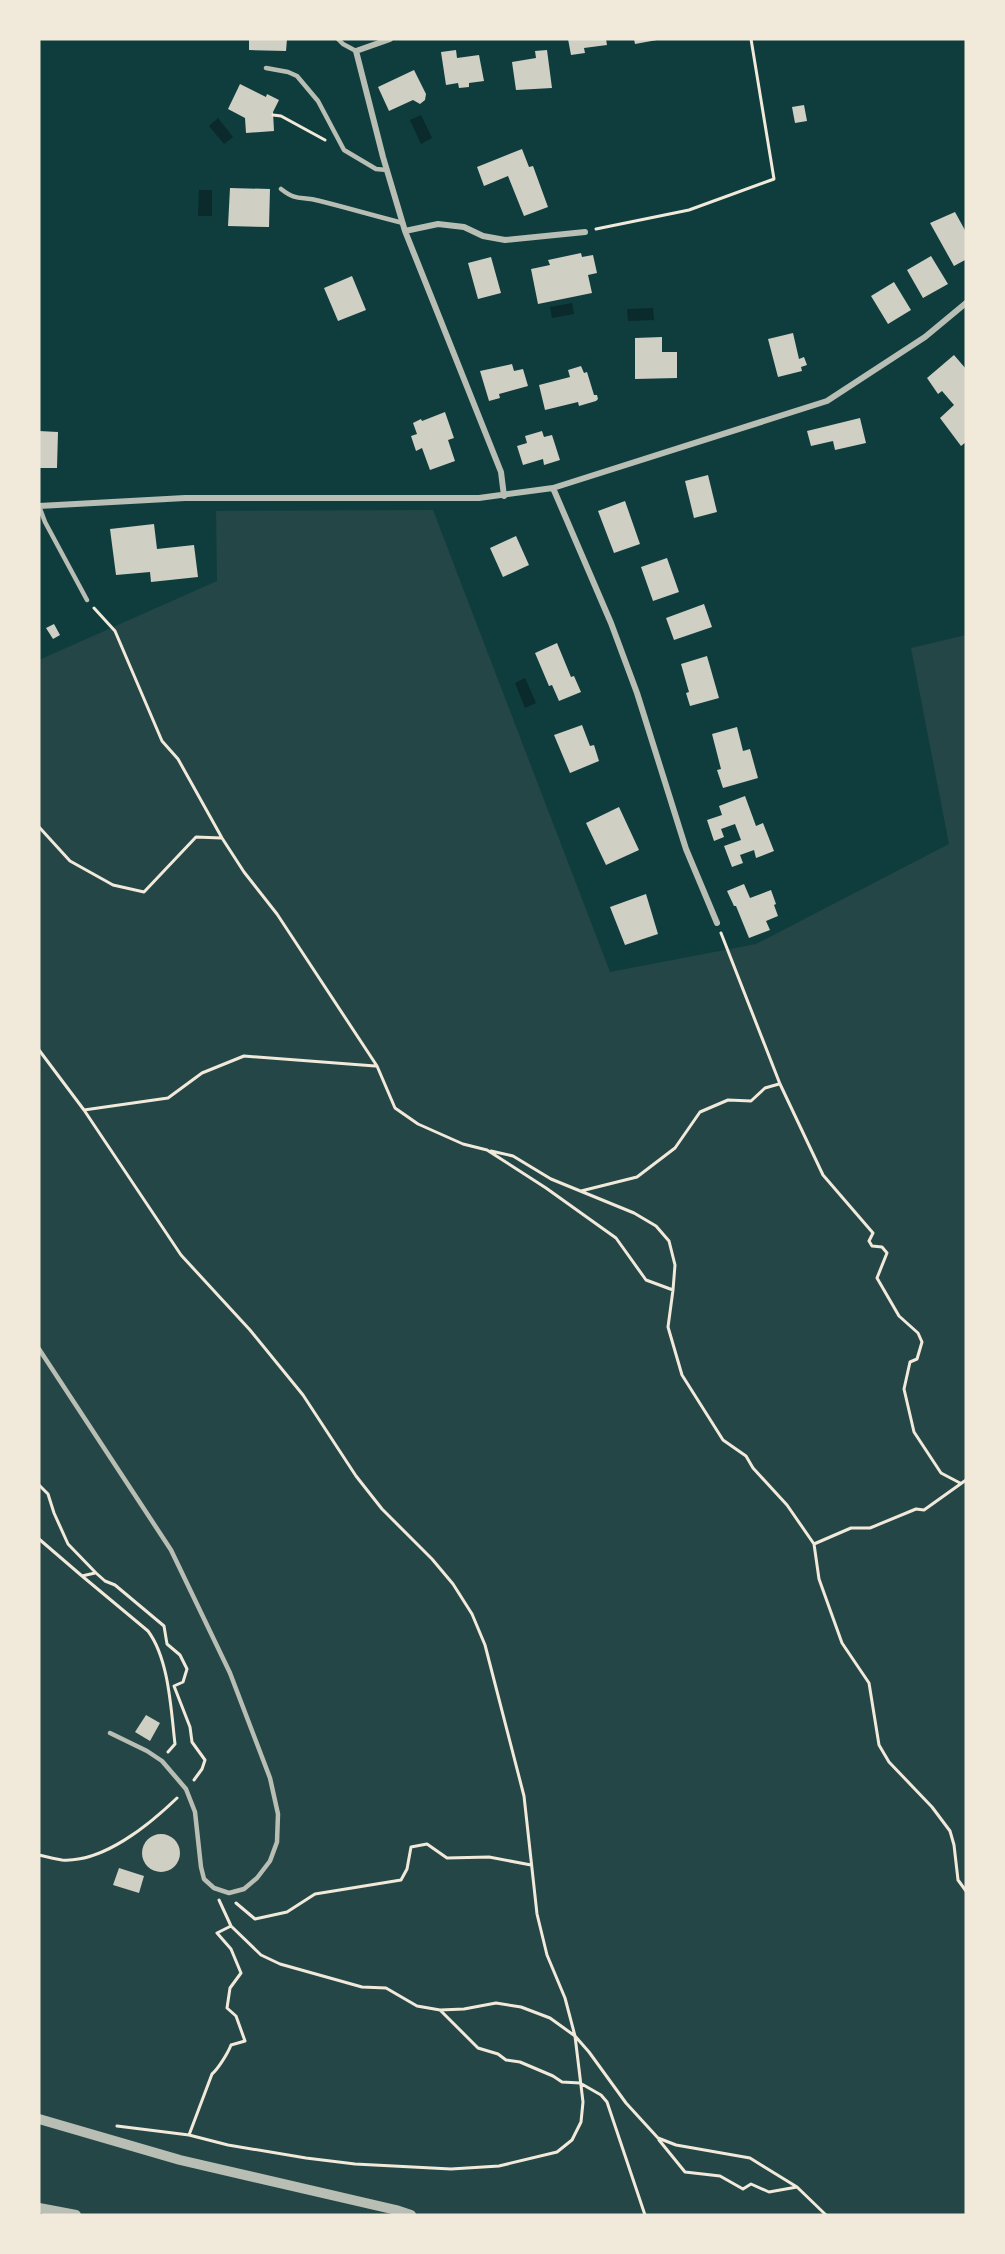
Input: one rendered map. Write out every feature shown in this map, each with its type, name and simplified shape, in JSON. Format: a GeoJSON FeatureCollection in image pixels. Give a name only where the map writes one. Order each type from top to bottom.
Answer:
{"type":"FeatureCollection","features":[{"type":"Feature","properties":{"kind":"street"},"geometry":{"type":"LineString","coordinates":[[390,39],[356,51],[405,231],[501,471],[504,496]]}},
{"type":"Feature","properties":{"kind":"street"},"geometry":{"type":"LineString","coordinates":[[405,231],[438,224],[464,227],[483,236],[505,240],[585,232]]}},
{"type":"Feature","properties":{"kind":"street"},"geometry":{"type":"LineString","coordinates":[[39,506],[185,498],[479,498],[553,489],[826,401],[925,337],[966,303]]}},
{"type":"Feature","properties":{"kind":"street"},"geometry":{"type":"LineString","coordinates":[[553,489],[630,673],[686,849],[717,923]]}},
{"type":"Feature","properties":{"kind":"street"},"geometry":{"type":"LineString","coordinates":[[39,2119],[180,2160],[411,2215]]}},
{"type":"Feature","properties":{"kind":"street"},"geometry":{"type":"LineString","coordinates":[[39,2208],[76,2215]]}},
{"type":"Feature","properties":{"kind":"lane"},"geometry":{"type":"LineString","coordinates":[[338,39],[356,51]]}},
{"type":"Feature","properties":{"kind":"lane"},"geometry":{"type":"LineString","coordinates":[[266,68],[297,76],[318,101],[344,150],[376,169],[387,170]]}},
{"type":"Feature","properties":{"kind":"lane"},"geometry":{"type":"LineString","coordinates":[[280,189],[292,198],[318,200],[403,223]]}},
{"type":"Feature","properties":{"kind":"lane"},"geometry":{"type":"LineString","coordinates":[[39,506],[45,522],[87,600]]}},
{"type":"Feature","properties":{"kind":"lane"},"geometry":{"type":"LineString","coordinates":[[39,1349],[171,1550],[230,1673],[270,1778],[278,1814],[277,1842],[270,1861],[257,1878],[244,1889],[229,1893],[213,1888],[204,1879],[195,1812],[186,1789],[162,1761],[138,1746],[110,1733]]}},
{"type":"Feature","properties":{"kind":"path"},"geometry":{"type":"LineString","coordinates":[[585,232],[688,210],[774,179],[751,39]]}},
{"type":"Feature","properties":{"kind":"path"},"geometry":{"type":"LineString","coordinates":[[273,115],[281,116],[344,150]]}},
{"type":"Feature","properties":{"kind":"path"},"geometry":{"type":"LineString","coordinates":[[87,600],[115,631],[162,741],[178,759],[222,838],[244,872],[277,914],[376,1066],[395,1108],[418,1124],[464,1144],[513,1156],[551,1179],[634,1213],[657,1226],[669,1241],[675,1265],[668,1327],[682,1375],[723,1440],[746,1456],[753,1468],[787,1505],[814,1544],[819,1579],[842,1643],[869,1683],[879,1745],[889,1761],[932,1807],[950,1831],[954,1845],[957,1880],[966,1891]]}},
{"type":"Feature","properties":{"kind":"path"},"geometry":{"type":"LineString","coordinates":[[39,827],[70,861],[113,885],[144,891],[196,837],[222,838]]}},
{"type":"Feature","properties":{"kind":"path"},"geometry":{"type":"LineString","coordinates":[[717,923],[780,1084],[823,1175],[873,1233],[869,1241],[872,1246],[882,1247],[887,1252],[877,1278],[899,1316],[918,1333],[922,1342],[917,1359],[910,1362],[904,1389],[914,1432],[940,1473],[960,1483]]}},
{"type":"Feature","properties":{"kind":"path"},"geometry":{"type":"LineString","coordinates":[[39,1050],[84,1110],[181,1256],[250,1330],[303,1395],[356,1476],[382,1509],[432,1559],[453,1584],[472,1614],[485,1646],[524,1796],[537,1914],[547,1955],[565,1998],[575,2036],[583,2102],[581,2122],[572,2140],[557,2152],[499,2166],[451,2169],[355,2164],[228,2145],[189,2135],[109,2125]]}},
{"type":"Feature","properties":{"kind":"path"},"geometry":{"type":"LineString","coordinates":[[84,1110],[168,1098],[202,1073],[244,1056],[376,1066]]}},
{"type":"Feature","properties":{"kind":"path"},"geometry":{"type":"LineString","coordinates":[[579,1191],[638,1177],[675,1148],[700,1112],[728,1100],[751,1101],[765,1088],[780,1084]]}},
{"type":"Feature","properties":{"kind":"path"},"geometry":{"type":"LineString","coordinates":[[487,1150],[546,1188],[616,1238],[645,1280],[673,1290]]}},
{"type":"Feature","properties":{"kind":"path"},"geometry":{"type":"LineString","coordinates":[[814,1544],[851,1528],[870,1528],[916,1509],[924,1509],[966,1480]]}},
{"type":"Feature","properties":{"kind":"path"},"geometry":{"type":"LineString","coordinates":[[39,1485],[48,1494],[68,1544],[105,1581],[115,1585],[164,1626],[167,1644],[180,1655],[187,1669],[183,1682],[170,1689]]}},
{"type":"Feature","properties":{"kind":"path"},"geometry":{"type":"LineString","coordinates":[[39,1539],[148,1631],[156,1643],[170,1689],[175,1743],[162,1761]]}},
{"type":"Feature","properties":{"kind":"path"},"geometry":{"type":"LineString","coordinates":[[82,1576],[96,1573]]}},
{"type":"Feature","properties":{"kind":"path"},"geometry":{"type":"LineString","coordinates":[[39,1856],[64,1860],[87,1856],[120,1844],[166,1808],[186,1789],[202,1769],[205,1760],[192,1742],[190,1727],[174,1686]]}},
{"type":"Feature","properties":{"kind":"path"},"geometry":{"type":"LineString","coordinates":[[229,1893],[255,1919],[287,1912],[315,1894],[401,1880],[407,1869],[411,1847],[427,1844],[447,1858],[489,1857],[531,1865]]}},
{"type":"Feature","properties":{"kind":"path"},"geometry":{"type":"LineString","coordinates":[[213,1888],[231,1926],[261,1955],[280,1964],[362,1987],[386,1988],[417,2006],[440,2010],[464,2010],[496,2003],[521,2007],[550,2018],[575,2036],[626,2103],[685,2172],[720,2176],[742,2189],[751,2184],[769,2192],[797,2187]]}},
{"type":"Feature","properties":{"kind":"path"},"geometry":{"type":"LineString","coordinates":[[189,2135],[212,2074],[227,2056],[231,2045],[245,2042],[236,2016],[227,2008],[230,1988],[241,1973],[231,1949],[218,1933],[231,1926]]}},
{"type":"Feature","properties":{"kind":"path"},"geometry":{"type":"LineString","coordinates":[[440,2010],[478,2049],[498,2054],[506,2061],[520,2062],[562,2082],[580,2084],[601,2095],[607,2102],[645,2215]]}},
{"type":"Feature","properties":{"kind":"path"},"geometry":{"type":"LineString","coordinates":[[658,2138],[676,2145],[750,2158],[797,2187],[826,2215]]}},
{"type":"Feature","properties":{"kind":"shaded area"},"geometry":{"type":"Polygon","coordinates":[[[421,115],[432,138],[421,144],[410,120],[421,115]]]}},
{"type":"Feature","properties":{"kind":"shaded area"},"geometry":{"type":"Polygon","coordinates":[[[218,118],[233,137],[224,144],[209,126],[218,118]]]}},
{"type":"Feature","properties":{"kind":"shaded area"},"geometry":{"type":"Polygon","coordinates":[[[199,190],[212,190],[212,216],[198,216],[199,190]]]}},
{"type":"Feature","properties":{"kind":"shaded area"},"geometry":{"type":"Polygon","coordinates":[[[572,303],[574,314],[552,318],[550,307],[572,303]]]}},
{"type":"Feature","properties":{"kind":"shaded area"},"geometry":{"type":"Polygon","coordinates":[[[653,308],[654,320],[628,321],[627,309],[653,308]]]}},
{"type":"Feature","properties":{"kind":"shaded area"},"geometry":{"type":"Polygon","coordinates":[[[433,510],[610,972],[756,944],[949,844],[911,648],[966,635],[966,2215],[39,2215],[39,660],[217,581],[216,511],[433,510]]]}},
{"type":"Feature","properties":{"kind":"shaded area"},"geometry":{"type":"Polygon","coordinates":[[[525,678],[536,703],[525,708],[515,683],[525,678]]]}},
{"type":"Feature","properties":{"kind":"building"},"geometry":{"type":"Polygon","coordinates":[[[249,39],[287,39],[286,51],[249,50],[249,39]]]}},
{"type":"Feature","properties":{"kind":"building"},"geometry":{"type":"Polygon","coordinates":[[[568,39],[606,39],[607,45],[584,48],[585,53],[571,55],[568,39]]]}},
{"type":"Feature","properties":{"kind":"building"},"geometry":{"type":"Polygon","coordinates":[[[634,39],[657,39],[657,40],[635,44],[634,39]]]}},
{"type":"Feature","properties":{"kind":"building"},"geometry":{"type":"Polygon","coordinates":[[[456,50],[457,58],[479,55],[484,81],[469,83],[469,87],[459,88],[458,83],[446,85],[441,52],[456,50]]]}},
{"type":"Feature","properties":{"kind":"building"},"geometry":{"type":"Polygon","coordinates":[[[547,50],[552,88],[516,90],[512,62],[536,58],[535,51],[547,50]]]}},
{"type":"Feature","properties":{"kind":"building"},"geometry":{"type":"Polygon","coordinates":[[[414,70],[426,94],[425,100],[420,104],[413,100],[389,111],[378,87],[414,70]]]}},
{"type":"Feature","properties":{"kind":"building"},"geometry":{"type":"Polygon","coordinates":[[[240,84],[266,97],[267,94],[279,100],[273,112],[274,131],[246,133],[245,118],[228,109],[240,84]]]}},
{"type":"Feature","properties":{"kind":"building"},"geometry":{"type":"Polygon","coordinates":[[[804,105],[807,121],[795,123],[792,107],[804,105]]]}},
{"type":"Feature","properties":{"kind":"building"},"geometry":{"type":"Polygon","coordinates":[[[522,149],[529,167],[533,166],[548,207],[524,216],[508,176],[484,186],[477,167],[522,149]]]}},
{"type":"Feature","properties":{"kind":"building"},"geometry":{"type":"Polygon","coordinates":[[[230,188],[270,189],[269,227],[228,226],[230,188]]]}},
{"type":"Feature","properties":{"kind":"building"},"geometry":{"type":"Polygon","coordinates":[[[955,212],[966,232],[966,263],[965,260],[954,266],[930,223],[955,212]]]}},
{"type":"Feature","properties":{"kind":"building"},"geometry":{"type":"Polygon","coordinates":[[[581,253],[582,257],[593,255],[597,273],[588,275],[592,293],[538,304],[531,269],[550,265],[548,260],[581,253]]]}},
{"type":"Feature","properties":{"kind":"building"},"geometry":{"type":"Polygon","coordinates":[[[931,256],[948,284],[923,298],[907,270],[931,256]]]}},
{"type":"Feature","properties":{"kind":"building"},"geometry":{"type":"Polygon","coordinates":[[[491,257],[501,293],[478,299],[468,263],[491,257]]]}},
{"type":"Feature","properties":{"kind":"building"},"geometry":{"type":"Polygon","coordinates":[[[352,276],[366,310],[338,321],[324,288],[352,276]]]}},
{"type":"Feature","properties":{"kind":"building"},"geometry":{"type":"Polygon","coordinates":[[[894,282],[911,310],[888,324],[871,296],[894,282]]]}},
{"type":"Feature","properties":{"kind":"building"},"geometry":{"type":"Polygon","coordinates":[[[793,333],[799,359],[804,357],[807,365],[801,367],[802,371],[778,377],[768,339],[793,333]]]}},
{"type":"Feature","properties":{"kind":"building"},"geometry":{"type":"Polygon","coordinates":[[[662,337],[662,352],[677,352],[677,378],[635,379],[635,338],[662,337]]]}},
{"type":"Feature","properties":{"kind":"building"},"geometry":{"type":"Polygon","coordinates":[[[954,355],[966,369],[966,442],[961,446],[940,418],[954,405],[942,391],[938,394],[927,378],[954,355]]]}},
{"type":"Feature","properties":{"kind":"building"},"geometry":{"type":"Polygon","coordinates":[[[512,364],[514,371],[523,369],[528,386],[499,394],[500,398],[489,401],[480,371],[512,364]]]}},
{"type":"Feature","properties":{"kind":"building"},"geometry":{"type":"Polygon","coordinates":[[[581,366],[584,373],[587,372],[594,395],[597,395],[598,399],[579,406],[578,402],[545,410],[539,385],[570,377],[568,370],[581,366]]]}},
{"type":"Feature","properties":{"kind":"building"},"geometry":{"type":"Polygon","coordinates":[[[445,412],[454,438],[448,440],[455,461],[430,470],[422,448],[416,451],[411,436],[417,434],[413,423],[445,412]]]}},
{"type":"Feature","properties":{"kind":"building"},"geometry":{"type":"Polygon","coordinates":[[[860,418],[866,443],[835,450],[833,441],[811,446],[807,431],[860,418]]]}},
{"type":"Feature","properties":{"kind":"building"},"geometry":{"type":"Polygon","coordinates":[[[39,431],[58,432],[57,468],[39,468],[39,431]]]}},
{"type":"Feature","properties":{"kind":"building"},"geometry":{"type":"Polygon","coordinates":[[[542,431],[544,437],[552,435],[560,460],[544,465],[543,459],[523,465],[517,446],[527,443],[525,436],[542,431]]]}},
{"type":"Feature","properties":{"kind":"building"},"geometry":{"type":"Polygon","coordinates":[[[708,475],[717,512],[694,518],[685,481],[708,475]]]}},
{"type":"Feature","properties":{"kind":"building"},"geometry":{"type":"Polygon","coordinates":[[[625,501],[640,544],[614,553],[598,511],[625,501]]]}},
{"type":"Feature","properties":{"kind":"building"},"geometry":{"type":"Polygon","coordinates":[[[154,524],[157,549],[194,545],[198,577],[151,582],[150,572],[116,575],[110,529],[154,524]]]}},
{"type":"Feature","properties":{"kind":"building"},"geometry":{"type":"Polygon","coordinates":[[[516,536],[529,565],[503,577],[490,548],[516,536]]]}},
{"type":"Feature","properties":{"kind":"building"},"geometry":{"type":"Polygon","coordinates":[[[667,558],[679,592],[653,601],[641,567],[667,558]]]}},
{"type":"Feature","properties":{"kind":"building"},"geometry":{"type":"Polygon","coordinates":[[[704,604],[712,627],[674,640],[666,618],[704,604]]]}},
{"type":"Feature","properties":{"kind":"building"},"geometry":{"type":"Polygon","coordinates":[[[54,624],[60,635],[53,639],[46,628],[54,624]]]}},
{"type":"Feature","properties":{"kind":"building"},"geometry":{"type":"Polygon","coordinates":[[[557,643],[571,677],[574,676],[581,692],[559,701],[552,685],[549,686],[535,653],[557,643]]]}},
{"type":"Feature","properties":{"kind":"building"},"geometry":{"type":"Polygon","coordinates":[[[707,656],[719,698],[690,706],[686,693],[689,692],[681,664],[707,656]]]}},
{"type":"Feature","properties":{"kind":"building"},"geometry":{"type":"Polygon","coordinates":[[[582,725],[590,746],[594,745],[599,761],[570,773],[554,735],[582,725]]]}},
{"type":"Feature","properties":{"kind":"building"},"geometry":{"type":"Polygon","coordinates":[[[737,727],[743,751],[750,749],[758,778],[723,788],[717,770],[721,769],[712,734],[737,727]]]}},
{"type":"Feature","properties":{"kind":"building"},"geometry":{"type":"Polygon","coordinates":[[[745,796],[756,826],[763,823],[774,851],[756,858],[754,850],[740,855],[743,863],[732,867],[724,846],[741,840],[735,824],[721,829],[724,837],[714,841],[707,820],[722,815],[719,806],[745,796]]]}},
{"type":"Feature","properties":{"kind":"building"},"geometry":{"type":"Polygon","coordinates":[[[619,807],[639,850],[606,865],[586,823],[619,807]]]}},
{"type":"Feature","properties":{"kind":"building"},"geometry":{"type":"Polygon","coordinates":[[[744,884],[750,898],[771,890],[778,916],[766,921],[770,930],[749,938],[727,891],[744,884]]]}},
{"type":"Feature","properties":{"kind":"building"},"geometry":{"type":"Polygon","coordinates":[[[646,894],[658,934],[625,945],[610,907],[646,894]]]}},
{"type":"Feature","properties":{"kind":"building"},"geometry":{"type":"Polygon","coordinates":[[[146,1715],[160,1723],[150,1741],[135,1732],[146,1715]]]}},
{"type":"Feature","properties":{"kind":"building"},"geometry":{"type":"Polygon","coordinates":[[[161,1834],[174,1840],[180,1853],[174,1866],[161,1872],[148,1866],[142,1853],[148,1840],[161,1834]]]}},
{"type":"Feature","properties":{"kind":"building"},"geometry":{"type":"Polygon","coordinates":[[[119,1868],[144,1876],[139,1893],[113,1885],[119,1868]]]}}]}
